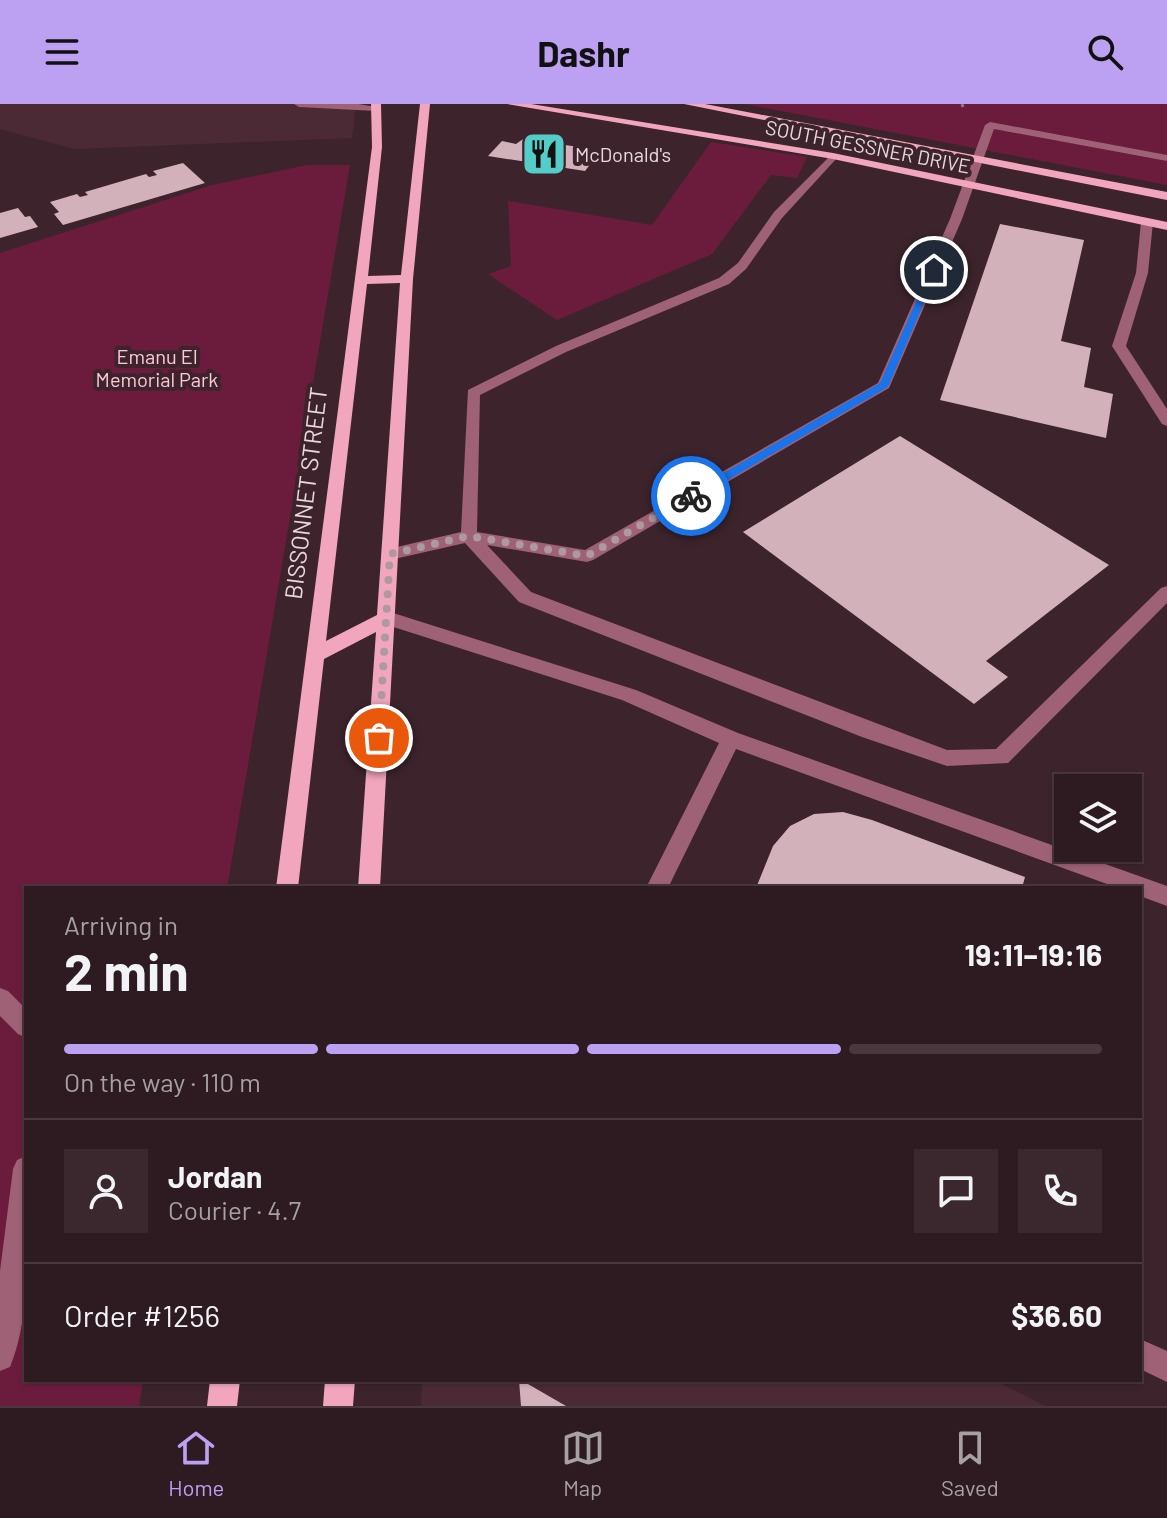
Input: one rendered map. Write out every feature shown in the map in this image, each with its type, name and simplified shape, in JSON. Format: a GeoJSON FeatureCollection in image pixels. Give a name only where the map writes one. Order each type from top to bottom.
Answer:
{"type":"FeatureCollection","features":[{"type":"Feature","properties":{"kind":"main road"},"geometry":{"type":"LineString","coordinates":[[369,886],[407,279],[425,104]]}},
{"type":"Feature","properties":{"kind":"main road","name":"SOUTH GESSNER DRIVE"},"geometry":{"type":"LineString","coordinates":[[512,104],[833,156],[1167,226]]}},
{"type":"Feature","properties":{"kind":"main road","name":"SOUTH GESSNER DRIVE"},"geometry":{"type":"LineString","coordinates":[[689,104],[1167,196]]}},
{"type":"Feature","properties":{"kind":"main road","name":"BISSONNET STREET"},"geometry":{"type":"LineString","coordinates":[[287,886],[377,147],[376,106]]}},
{"type":"Feature","properties":{"kind":"main road"},"geometry":{"type":"LineString","coordinates":[[361,280],[407,279]]}},
{"type":"Feature","properties":{"kind":"main road"},"geometry":{"type":"LineString","coordinates":[[317,654],[387,618]]}},
{"type":"Feature","properties":{"kind":"main road"},"geometry":{"type":"LineString","coordinates":[[222,1406],[225,1382]]}},
{"type":"Feature","properties":{"kind":"main road"},"geometry":{"type":"LineString","coordinates":[[338,1406],[340,1382]]}},
{"type":"Feature","properties":{"kind":"lane"},"geometry":{"type":"LineString","coordinates":[[299,104],[376,106]]}},
{"type":"Feature","properties":{"kind":"lane"},"geometry":{"type":"LineString","coordinates":[[390,554],[469,536],[587,556],[884,385],[969,185],[990,125],[1167,158]]}},
{"type":"Feature","properties":{"kind":"lane"},"geometry":{"type":"LineString","coordinates":[[833,156],[778,215],[742,266],[724,281],[631,318],[499,377],[473,393],[469,536],[525,597],[869,731],[947,758],[1001,757],[1167,592]]}},
{"type":"Feature","properties":{"kind":"lane"},"geometry":{"type":"LineString","coordinates":[[1147,222],[1142,273],[1119,346],[1167,421]]}},
{"type":"Feature","properties":{"kind":"lane"},"geometry":{"type":"LineString","coordinates":[[387,618],[629,695],[731,739],[1139,886]]}},
{"type":"Feature","properties":{"kind":"lane"},"geometry":{"type":"LineString","coordinates":[[658,886],[731,739]]}},
{"type":"Feature","properties":{"kind":"lane"},"geometry":{"type":"LineString","coordinates":[[1142,887],[1167,896]]}},
{"type":"Feature","properties":{"kind":"lane"},"geometry":{"type":"LineString","coordinates":[[0,999],[24,1024]]}},
{"type":"Feature","properties":{"kind":"lane"},"geometry":{"type":"LineString","coordinates":[[0,1357],[18,1304],[24,1203]]}},
{"type":"Feature","properties":{"kind":"lane"},"geometry":{"type":"LineString","coordinates":[[1142,1354],[1167,1367]]}},
{"type":"Feature","properties":{"kind":"shaded area"},"geometry":{"type":"Polygon","coordinates":[[[0,104],[356,104],[352,138],[74,149],[0,129],[0,104]]]}},
{"type":"Feature","properties":{"kind":"shaded area"},"geometry":{"type":"Polygon","coordinates":[[[422,1382],[998,1382],[1045,1406],[421,1406],[422,1382]]]}},
{"type":"Feature","properties":{"kind":"green space"},"geometry":{"type":"Polygon","coordinates":[[[745,104],[1167,104],[1167,185],[745,104]]]}},
{"type":"Feature","properties":{"kind":"green space"},"geometry":{"type":"Polygon","coordinates":[[[711,142],[807,157],[797,178],[771,175],[712,254],[557,320],[488,274],[511,266],[508,201],[652,225],[711,142]]]}},
{"type":"Feature","properties":{"kind":"green space","name":"Emanu El Memorial Park"},"geometry":{"type":"Polygon","coordinates":[[[307,165],[350,165],[227,886],[24,886],[24,1382],[143,1382],[139,1406],[0,1406],[0,253],[212,185],[307,165]]]}},
{"type":"Feature","properties":{"kind":"building","name":"McDonald's"},"geometry":{"type":"Polygon","coordinates":[[[523,139],[599,153],[585,171],[488,156],[502,141],[516,144],[523,139]]]}},
{"type":"Feature","properties":{"kind":"building"},"geometry":{"type":"Polygon","coordinates":[[[183,163],[205,183],[63,225],[54,214],[59,212],[50,202],[77,194],[80,197],[88,195],[85,192],[146,174],[149,177],[157,175],[153,171],[183,163]]]}},
{"type":"Feature","properties":{"kind":"building"},"geometry":{"type":"Polygon","coordinates":[[[18,208],[25,217],[30,216],[38,227],[0,238],[0,213],[18,208]]]}},
{"type":"Feature","properties":{"kind":"building"},"geometry":{"type":"Polygon","coordinates":[[[1000,224],[1084,240],[1061,341],[1091,348],[1084,387],[1113,394],[1106,438],[940,400],[1000,224]]]}},
{"type":"Feature","properties":{"kind":"building"},"geometry":{"type":"Polygon","coordinates":[[[900,436],[1109,565],[986,661],[1008,677],[974,704],[743,532],[900,436]]]}},
{"type":"Feature","properties":{"kind":"building"},"geometry":{"type":"Polygon","coordinates":[[[843,812],[872,820],[1025,877],[1023,886],[757,886],[773,846],[790,826],[814,814],[843,812]]]}},
{"type":"Feature","properties":{"kind":"building"},"geometry":{"type":"Polygon","coordinates":[[[519,1382],[524,1382],[566,1406],[521,1406],[519,1382]]]}},
{"type":"Feature","properties":{"kind":"way so far"},"geometry":{"type":"LineString","coordinates":[[379,738],[390,554],[469,536],[587,556],[691,496]]}},
{"type":"Feature","properties":{"kind":"place","name":"McDonald's"},"geometry":{"type":"Point","coordinates":[544,154]}},
{"type":"Feature","properties":{"kind":"route"},"geometry":{"type":"LineString","coordinates":[[691,496],[884,385],[934,270]]}}]}
